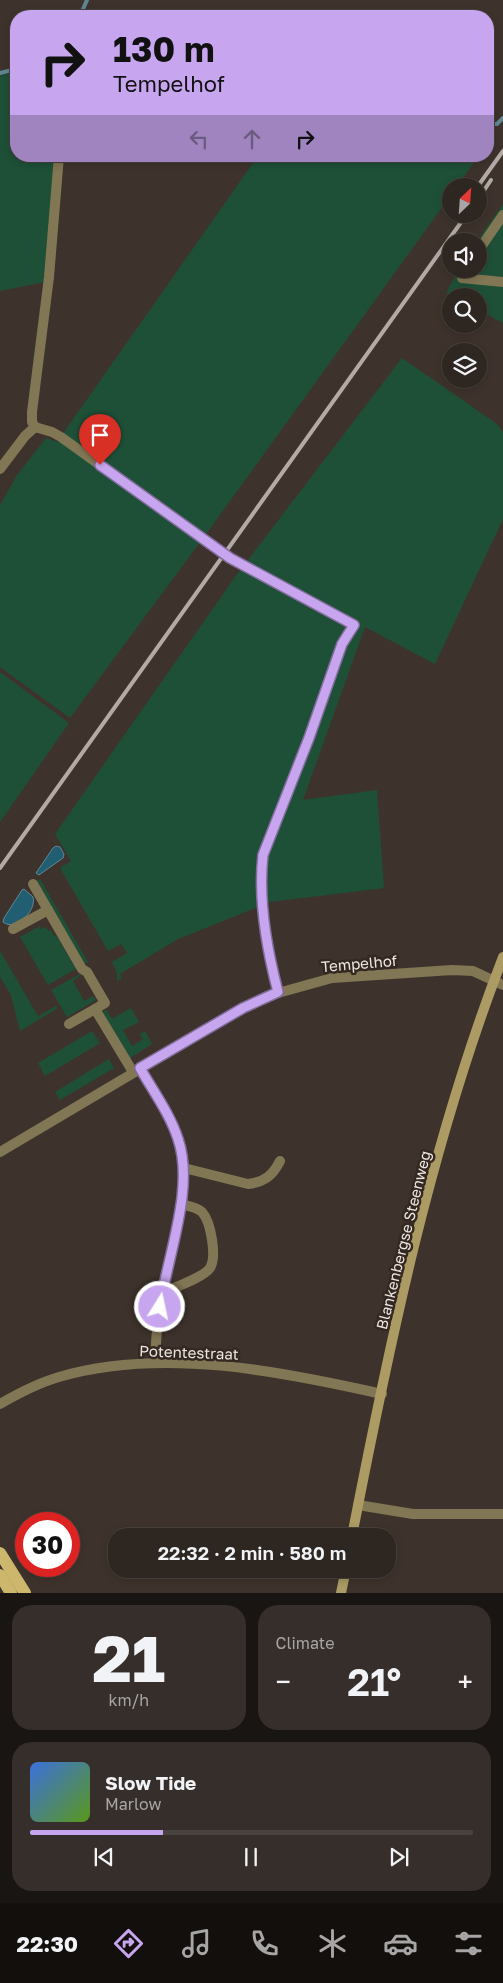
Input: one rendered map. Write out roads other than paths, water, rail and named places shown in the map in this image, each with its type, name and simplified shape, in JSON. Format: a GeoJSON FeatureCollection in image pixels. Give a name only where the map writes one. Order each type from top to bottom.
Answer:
{"type":"FeatureCollection","features":[{"type":"Feature","properties":{"kind":"main road","name":"Blankenbergse Steenweg"},"geometry":{"type":"LineString","coordinates":[[354,1528],[413,1253],[446,1126],[468,1056],[498,983],[503,957]]}},
{"type":"Feature","properties":{"kind":"main road"},"geometry":{"type":"LineString","coordinates":[[0,1553],[25,1593]]}},
{"type":"Feature","properties":{"kind":"main road"},"geometry":{"type":"LineString","coordinates":[[0,1575],[12,1593]]}},
{"type":"Feature","properties":{"kind":"main road"},"geometry":{"type":"LineString","coordinates":[[341,1593],[344,1578]]}},
{"type":"Feature","properties":{"kind":"street"},"geometry":{"type":"LineString","coordinates":[[59,162],[49,278],[32,412],[32,422],[35,427],[61,436],[230,558],[354,625],[342,644],[309,738],[263,855],[261,872],[262,899],[278,992]]}},
{"type":"Feature","properties":{"kind":"street"},"geometry":{"type":"LineString","coordinates":[[487,238],[503,215]]}},
{"type":"Feature","properties":{"kind":"street"},"geometry":{"type":"LineString","coordinates":[[481,278],[503,282]]}},
{"type":"Feature","properties":{"kind":"street"},"geometry":{"type":"LineString","coordinates":[[0,469],[35,427]]}},
{"type":"Feature","properties":{"kind":"street"},"geometry":{"type":"LineString","coordinates":[[33,884],[82,969],[87,972],[105,1003],[69,1024]]}},
{"type":"Feature","properties":{"kind":"street"},"geometry":{"type":"LineString","coordinates":[[13,929],[48,910]]}},
{"type":"Feature","properties":{"kind":"street","name":"Tempelhof"},"geometry":{"type":"LineString","coordinates":[[0,1152],[243,1008],[278,992],[332,978],[442,971],[473,971],[498,983]]}},
{"type":"Feature","properties":{"kind":"street"},"geometry":{"type":"LineString","coordinates":[[95,1009],[172,1123],[179,1140],[184,1168],[181,1204],[157,1322],[155,1363]]}},
{"type":"Feature","properties":{"kind":"street"},"geometry":{"type":"LineString","coordinates":[[184,1168],[248,1184],[257,1183],[273,1174],[280,1161]]}},
{"type":"Feature","properties":{"kind":"street"},"geometry":{"type":"LineString","coordinates":[[162,1293],[202,1275],[209,1270],[213,1262],[214,1253],[211,1237],[202,1213],[195,1208],[181,1204]]}},
{"type":"Feature","properties":{"kind":"street","name":"Potentestraat"},"geometry":{"type":"LineString","coordinates":[[0,1404],[27,1389],[58,1377],[92,1369],[155,1363],[204,1365],[295,1376],[382,1394]]}},
{"type":"Feature","properties":{"kind":"street"},"geometry":{"type":"LineString","coordinates":[[358,1505],[412,1514],[503,1514]]}},
{"type":"Feature","properties":{"kind":"water"},"geometry":{"type":"Polygon","coordinates":[[[56,846],[60,847],[64,854],[63,858],[39,875],[36,873],[56,846]]]}},
{"type":"Feature","properties":{"kind":"water"},"geometry":{"type":"Polygon","coordinates":[[[24,889],[33,897],[32,908],[19,922],[8,924],[3,922],[4,918],[24,889]]]}},
{"type":"Feature","properties":{"kind":"waterway"},"geometry":{"type":"LineString","coordinates":[[83,10],[87,0]]}},
{"type":"Feature","properties":{"kind":"waterway"},"geometry":{"type":"LineString","coordinates":[[0,73],[10,70]]}},
{"type":"Feature","properties":{"kind":"waterway"},"geometry":{"type":"LineString","coordinates":[[494,124],[497,124],[503,118]]}},
{"type":"Feature","properties":{"kind":"railway"},"geometry":{"type":"LineString","coordinates":[[484,178],[503,151]]}},
{"type":"Feature","properties":{"kind":"railway"},"geometry":{"type":"LineString","coordinates":[[488,184],[491,180]]}},
{"type":"Feature","properties":{"kind":"railway"},"geometry":{"type":"LineString","coordinates":[[0,868],[461,223]]}}]}
